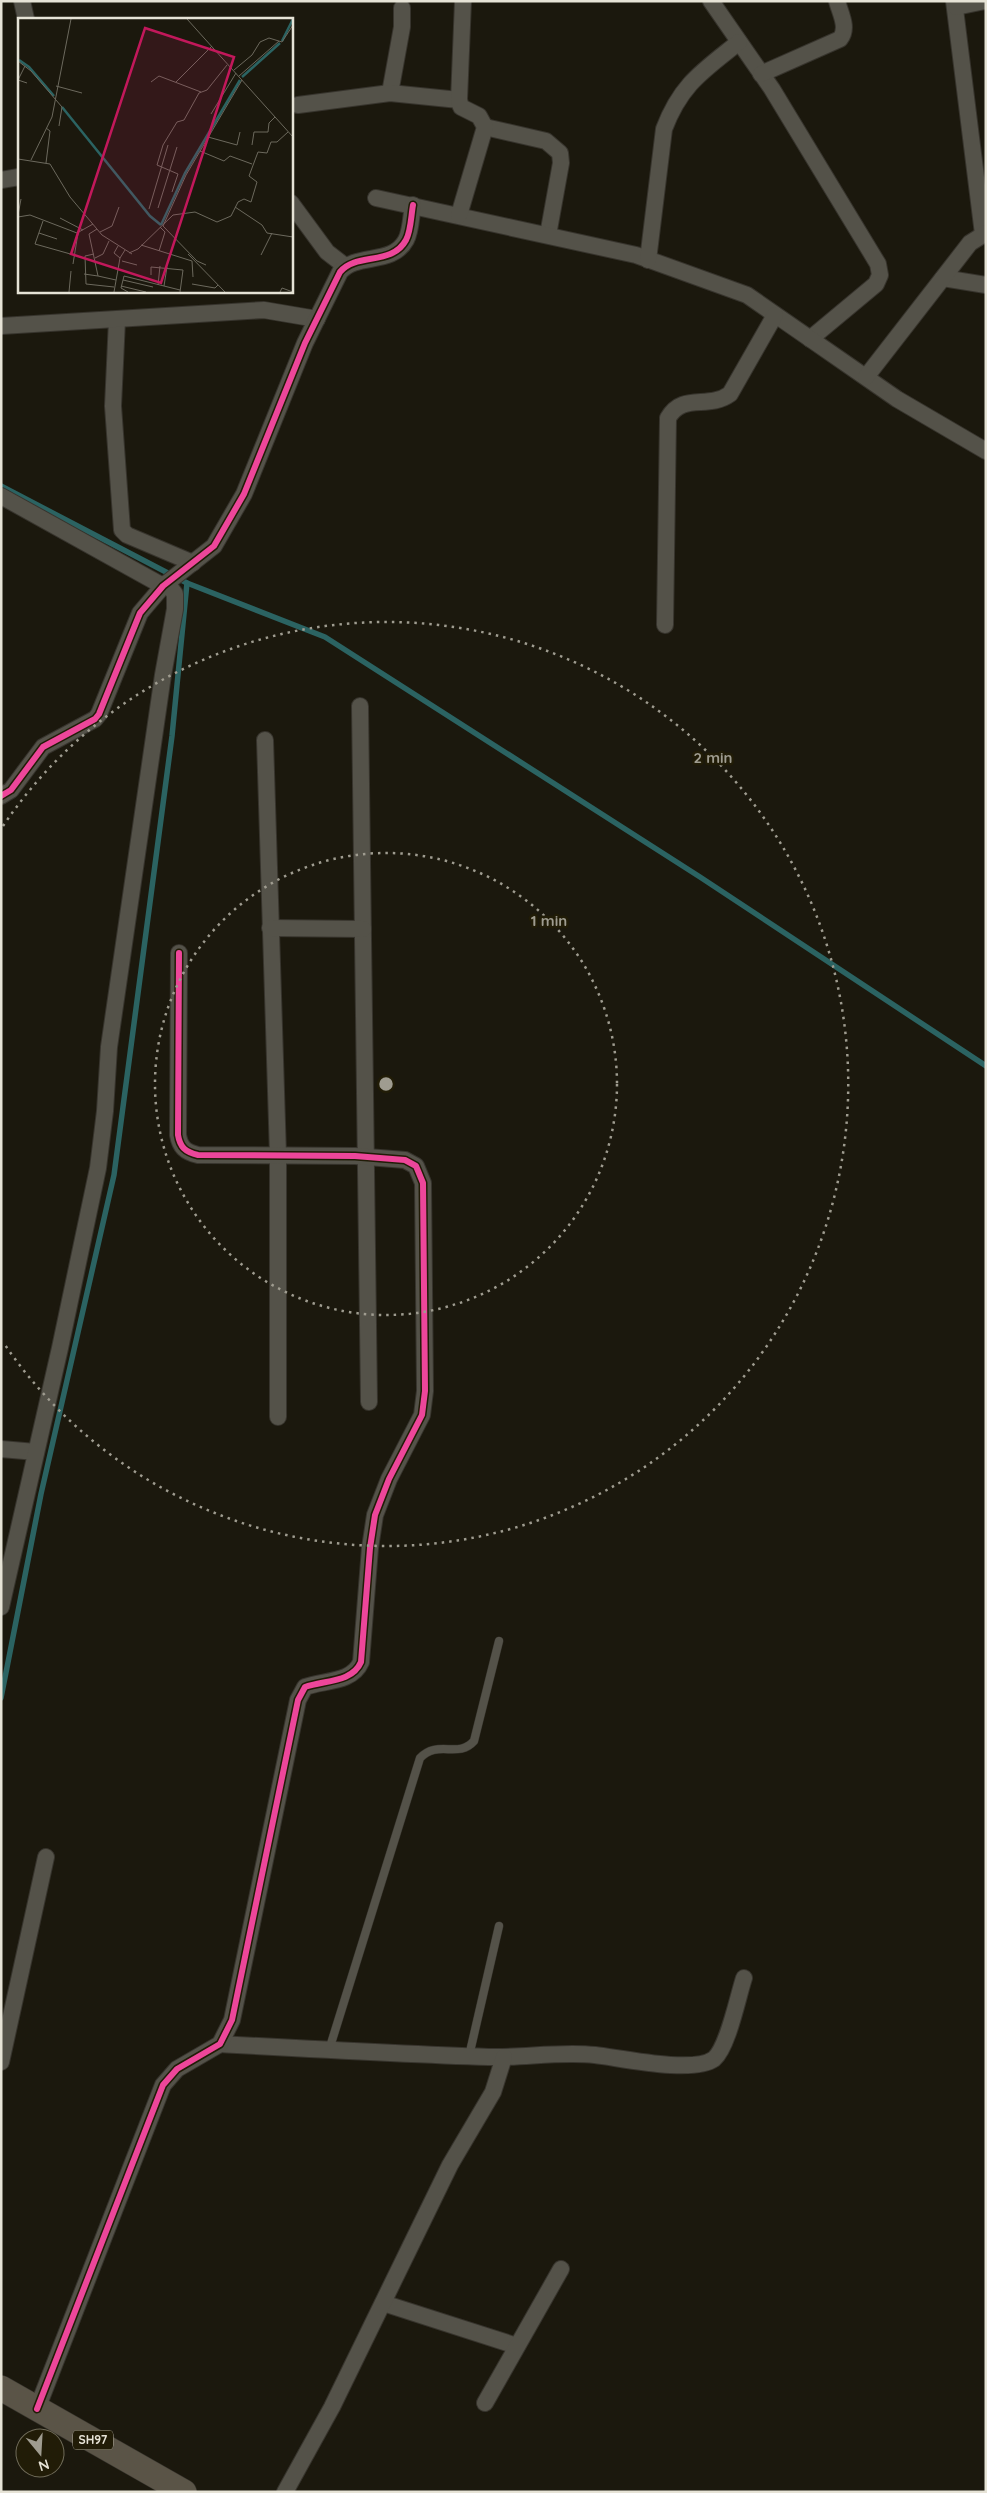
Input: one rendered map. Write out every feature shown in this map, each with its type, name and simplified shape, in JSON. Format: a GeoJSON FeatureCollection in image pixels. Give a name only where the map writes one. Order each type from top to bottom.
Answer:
{"type":"FeatureCollection","features":[{"type":"Feature","properties":{"kind":"main road","name":"SH97"},"geometry":{"type":"LineString","coordinates":[[1,2388],[184,2492]]}},
{"type":"Feature","properties":{"kind":"street"},"geometry":{"type":"LineString","coordinates":[[22,1],[26,18]]}},
{"type":"Feature","properties":{"kind":"street"},"geometry":{"type":"LineString","coordinates":[[459,214],[485,127],[479,116],[460,107],[463,1]]}},
{"type":"Feature","properties":{"kind":"street"},"geometry":{"type":"LineString","coordinates":[[711,1],[761,74],[878,264],[880,275],[876,284],[810,339]]}},
{"type":"Feature","properties":{"kind":"street"},"geometry":{"type":"LineString","coordinates":[[761,74],[840,39],[844,34],[845,28],[837,1]]}},
{"type":"Feature","properties":{"kind":"street"},"geometry":{"type":"LineString","coordinates":[[866,377],[970,243],[984,234],[955,4],[985,1]]}},
{"type":"Feature","properties":{"kind":"street"},"geometry":{"type":"LineString","coordinates":[[390,93],[402,27],[402,8]]}},
{"type":"Feature","properties":{"kind":"street"},"geometry":{"type":"LineString","coordinates":[[648,260],[664,129],[670,111],[690,82],[739,42]]}},
{"type":"Feature","properties":{"kind":"street"},"geometry":{"type":"LineString","coordinates":[[298,105],[390,93],[459,100]]}},
{"type":"Feature","properties":{"kind":"street"},"geometry":{"type":"LineString","coordinates":[[485,127],[546,141],[560,153],[561,163],[548,235]]}},
{"type":"Feature","properties":{"kind":"street"},"geometry":{"type":"LineString","coordinates":[[1,180],[18,177]]}},
{"type":"Feature","properties":{"kind":"street"},"geometry":{"type":"LineString","coordinates":[[376,198],[459,214],[648,260],[747,296],[898,399],[986,452]]}},
{"type":"Feature","properties":{"kind":"street"},"geometry":{"type":"LineString","coordinates":[[292,204],[327,252],[345,266]]}},
{"type":"Feature","properties":{"kind":"street"},"geometry":{"type":"LineString","coordinates":[[1,796],[11,790],[43,746],[95,719],[100,714],[140,613],[167,583],[214,546],[244,494],[276,411],[340,272],[345,266],[388,256],[399,248],[406,240],[413,205]]}},
{"type":"Feature","properties":{"kind":"street"},"geometry":{"type":"LineString","coordinates":[[943,278],[986,286]]}},
{"type":"Feature","properties":{"kind":"street"},"geometry":{"type":"LineString","coordinates":[[1,326],[264,310],[317,319]]}},
{"type":"Feature","properties":{"kind":"street"},"geometry":{"type":"LineString","coordinates":[[665,625],[668,418],[673,409],[682,403],[722,400],[730,394],[775,315]]}},
{"type":"Feature","properties":{"kind":"street"},"geometry":{"type":"LineString","coordinates":[[117,320],[113,406],[122,530],[127,535],[188,566]]}},
{"type":"Feature","properties":{"kind":"street"},"geometry":{"type":"LineString","coordinates":[[1,496],[167,583],[175,594],[175,609],[163,675],[109,1047],[105,1111],[98,1168],[60,1348],[1,1607]]}},
{"type":"Feature","properties":{"kind":"street"},"geometry":{"type":"LineString","coordinates":[[360,706],[369,1402]]}},
{"type":"Feature","properties":{"kind":"street"},"geometry":{"type":"LineString","coordinates":[[265,740],[278,1154],[278,1418]]}},
{"type":"Feature","properties":{"kind":"street"},"geometry":{"type":"LineString","coordinates":[[270,928],[363,929]]}},
{"type":"Feature","properties":{"kind":"street"},"geometry":{"type":"LineString","coordinates":[[37,2409],[163,2085],[177,2069],[220,2044],[232,2020],[298,1700],[305,1687],[348,1676],[358,1670],[361,1662],[370,1548],[375,1515],[389,1479],[422,1415],[425,1391],[423,1183],[416,1166],[404,1160],[365,1157],[278,1154],[198,1155],[190,1153],[180,1144],[179,953]]}},
{"type":"Feature","properties":{"kind":"street"},"geometry":{"type":"LineString","coordinates":[[1,1448],[36,1452]]}},
{"type":"Feature","properties":{"kind":"street"},"geometry":{"type":"LineString","coordinates":[[1,2062],[46,1857]]}},
{"type":"Feature","properties":{"kind":"street"},"geometry":{"type":"LineString","coordinates":[[220,2044],[469,2056],[591,2055],[684,2066],[706,2063],[715,2058],[724,2043],[744,1978]]}},
{"type":"Feature","properties":{"kind":"street"},"geometry":{"type":"LineString","coordinates":[[285,2492],[332,2407],[450,2166],[493,2092],[504,2057]]}},
{"type":"Feature","properties":{"kind":"street"},"geometry":{"type":"LineString","coordinates":[[485,2403],[561,2269]]}},
{"type":"Feature","properties":{"kind":"street"},"geometry":{"type":"LineString","coordinates":[[383,2303],[517,2346]]}},
{"type":"Feature","properties":{"kind":"lane"},"geometry":{"type":"LineString","coordinates":[[329,2050],[420,1758],[427,1750],[434,1748],[463,1750],[474,1741],[499,1641]]}},
{"type":"Feature","properties":{"kind":"lane"},"geometry":{"type":"LineString","coordinates":[[469,2056],[499,1926]]}},
{"type":"Feature","properties":{"kind":"waterway"},"geometry":{"type":"LineString","coordinates":[[1,486],[187,583],[325,637],[700,877],[986,1066]]}},
{"type":"Feature","properties":{"kind":"waterway"},"geometry":{"type":"LineString","coordinates":[[1,1698],[41,1494],[114,1175],[172,736],[187,583]]}},
{"type":"Feature","properties":{"kind":"cycle path"},"geometry":{"type":"LineString","coordinates":[[1,796],[11,790],[43,747],[95,719],[99,714],[140,613],[163,586],[214,546],[244,494],[305,343],[340,272],[356,262],[383,256],[400,248],[409,232],[413,205]]}},
{"type":"Feature","properties":{"kind":"cycle path"},"geometry":{"type":"LineString","coordinates":[[37,2409],[163,2085],[177,2069],[220,2044],[232,2020],[298,1700],[305,1687],[337,1680],[351,1674],[361,1662],[370,1548],[375,1515],[389,1479],[422,1415],[425,1391],[423,1183],[416,1166],[405,1160],[355,1156],[198,1155],[184,1148],[180,1143],[178,1135],[179,953]]}}]}
